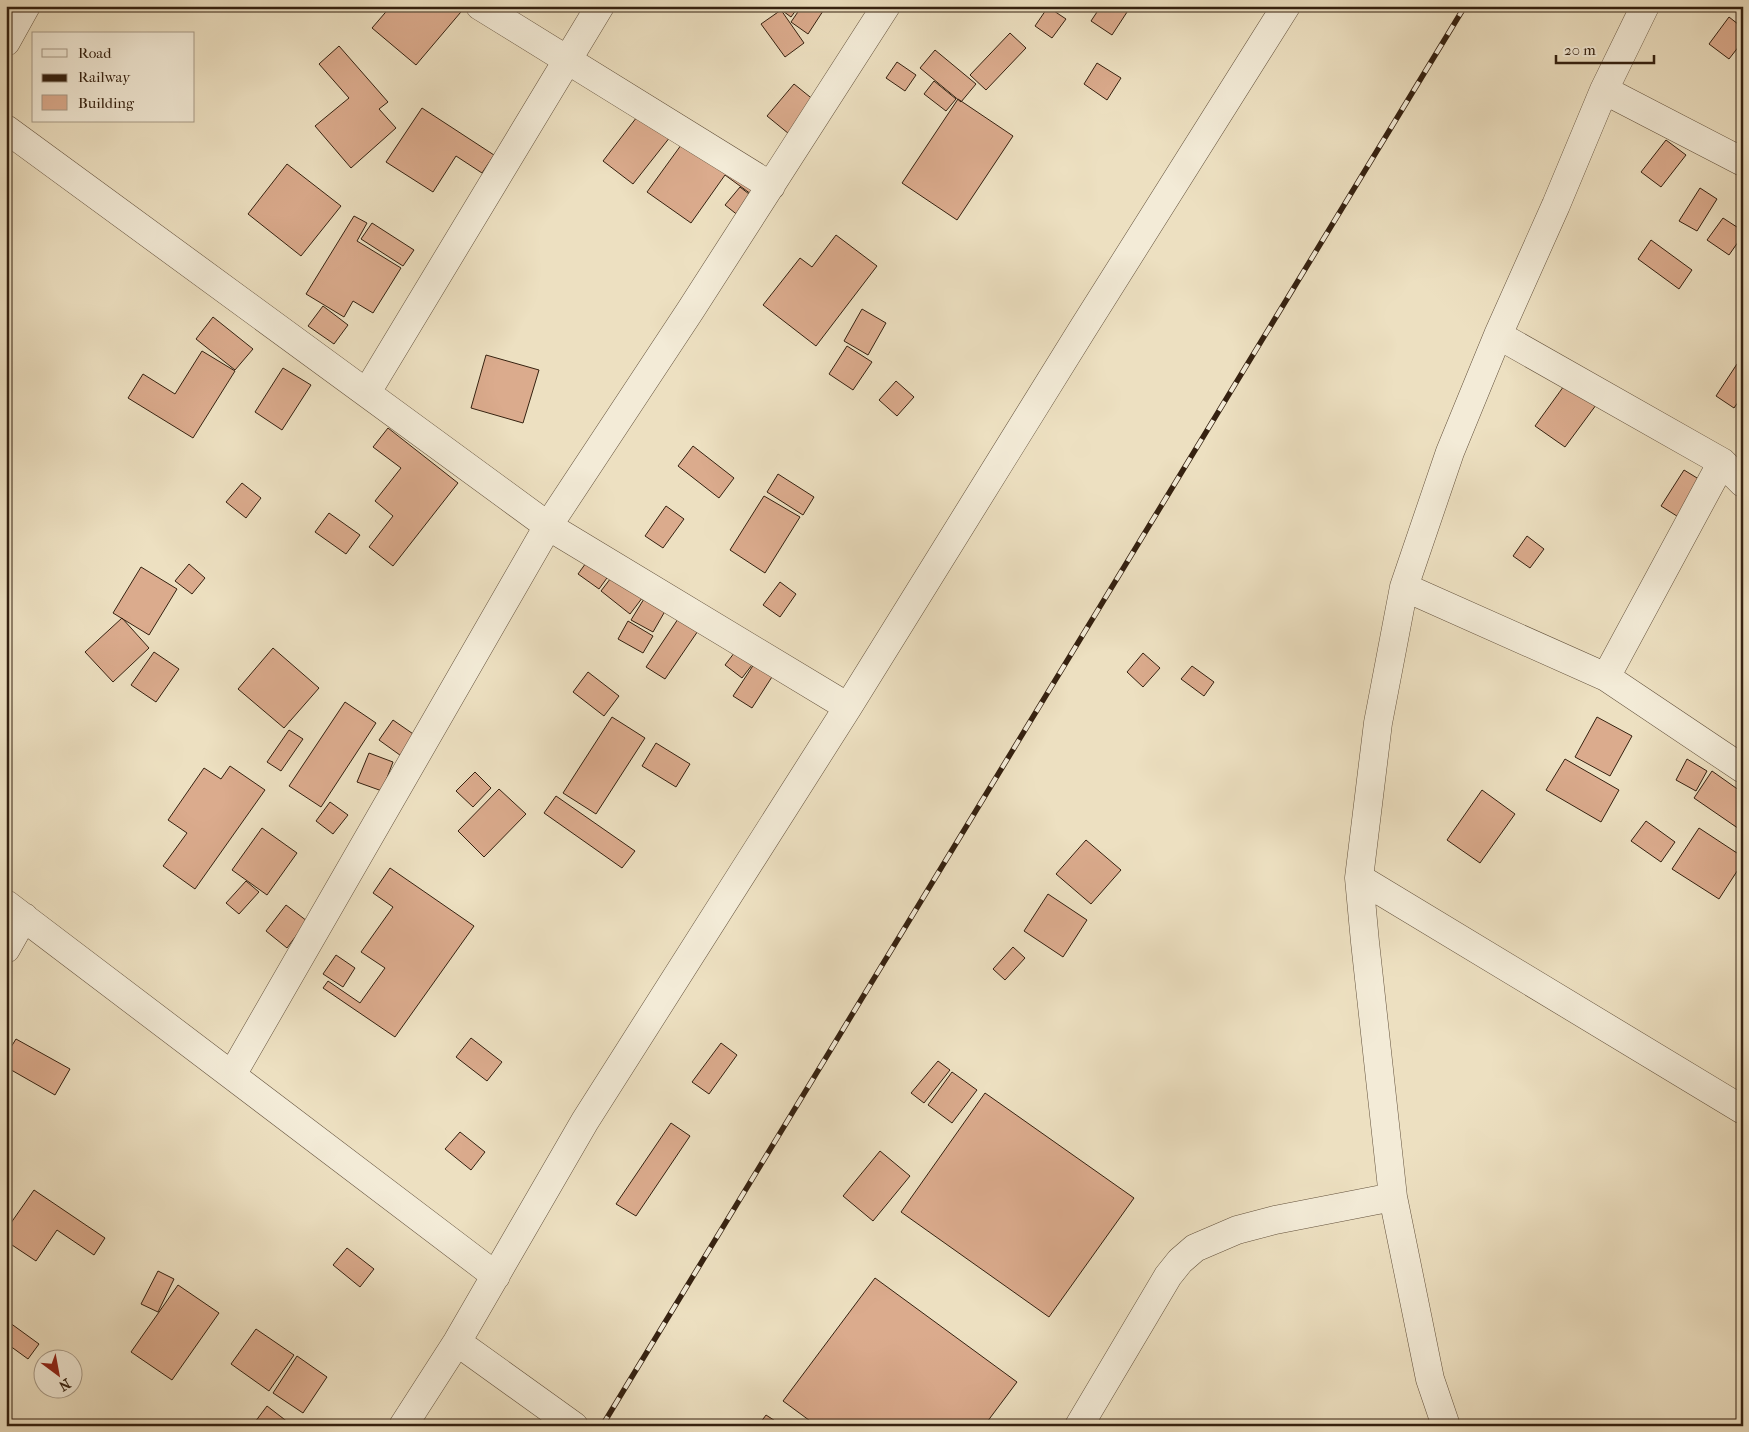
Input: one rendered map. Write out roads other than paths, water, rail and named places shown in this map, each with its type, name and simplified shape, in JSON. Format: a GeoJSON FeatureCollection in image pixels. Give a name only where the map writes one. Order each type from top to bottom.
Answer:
{"type":"FeatureCollection","features":[{"type":"Feature","properties":{"kind":"street"},"geometry":{"type":"LineString","coordinates":[[6,42],[26,6]]}},
{"type":"Feature","properties":{"kind":"street"},"geometry":{"type":"LineString","coordinates":[[480,6],[771,186]]}},
{"type":"Feature","properties":{"kind":"street"},"geometry":{"type":"LineString","coordinates":[[367,392],[600,6]]}},
{"type":"Feature","properties":{"kind":"street"},"geometry":{"type":"LineString","coordinates":[[232,1075],[548,526],[771,186],[886,6]]}},
{"type":"Feature","properties":{"kind":"street"},"geometry":{"type":"LineString","coordinates":[[403,1426],[457,1342],[585,1121],[848,707],[1286,6]]}},
{"type":"Feature","properties":{"kind":"street"},"geometry":{"type":"LineString","coordinates":[[1446,1426],[1430,1379],[1393,1197],[1359,878],[1378,723],[1404,587],[1450,452],[1498,334],[1556,205],[1604,90],[1645,6]]}},
{"type":"Feature","properties":{"kind":"street"},"geometry":{"type":"LineString","coordinates":[[1604,90],[1743,162]]}},
{"type":"Feature","properties":{"kind":"street"},"geometry":{"type":"LineString","coordinates":[[6,129],[548,526],[848,707]]}},
{"type":"Feature","properties":{"kind":"street"},"geometry":{"type":"LineString","coordinates":[[1498,334],[1722,462],[1743,484]]}},
{"type":"Feature","properties":{"kind":"street"},"geometry":{"type":"LineString","coordinates":[[1606,677],[1722,462]]}},
{"type":"Feature","properties":{"kind":"street"},"geometry":{"type":"LineString","coordinates":[[1404,587],[1606,677],[1743,769]]}},
{"type":"Feature","properties":{"kind":"street"},"geometry":{"type":"LineString","coordinates":[[1359,878],[1743,1110]]}},
{"type":"Feature","properties":{"kind":"street"},"geometry":{"type":"LineString","coordinates":[[6,949],[15,910],[496,1276]]}},
{"type":"Feature","properties":{"kind":"street"},"geometry":{"type":"LineString","coordinates":[[1079,1426],[1168,1276],[1180,1261],[1195,1248],[1237,1230],[1275,1220],[1393,1197]]}},
{"type":"Feature","properties":{"kind":"street"},"geometry":{"type":"LineString","coordinates":[[457,1342],[574,1426]]}},
{"type":"Feature","properties":{"kind":"railway"},"geometry":{"type":"LineString","coordinates":[[602,1426],[1465,6]]}}]}
